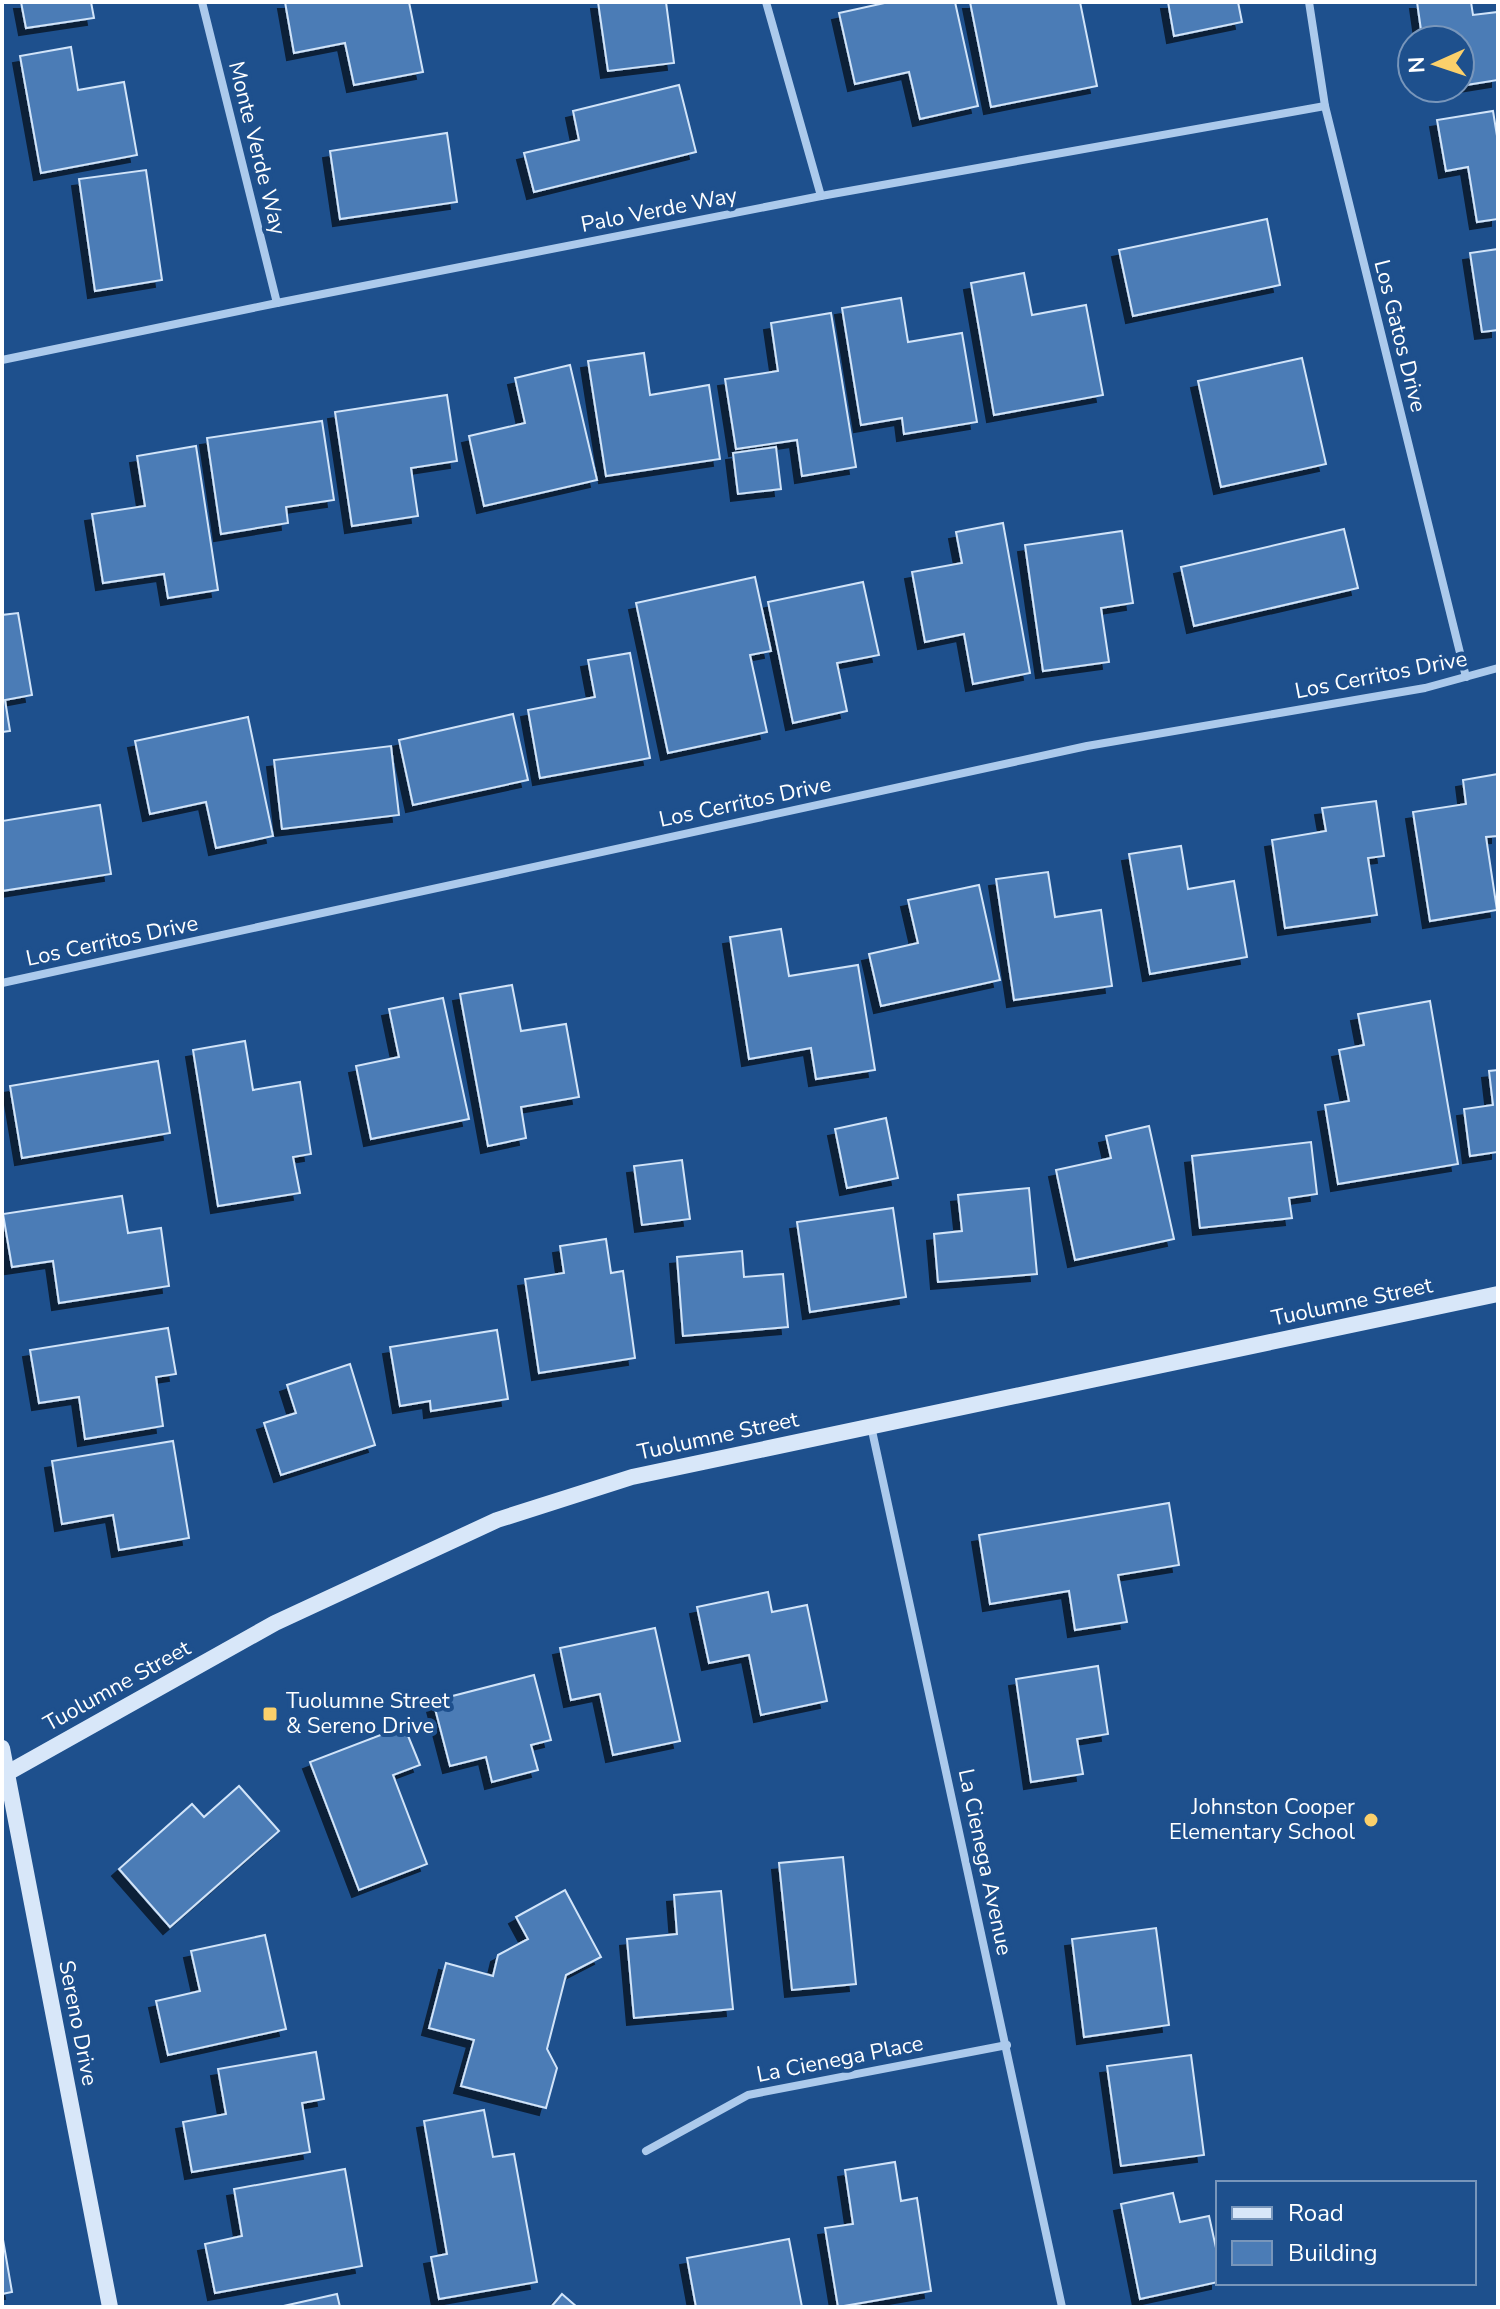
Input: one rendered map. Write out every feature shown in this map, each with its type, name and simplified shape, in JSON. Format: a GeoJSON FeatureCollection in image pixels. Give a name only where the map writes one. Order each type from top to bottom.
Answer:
{"type":"FeatureCollection","features":[{"type":"Feature","properties":{"kind":"main road","name":"Tuolumne Street"},"geometry":{"type":"LineString","coordinates":[[4,1775],[275,1623],[497,1520],[632,1477],[1498,1294]]}},
{"type":"Feature","properties":{"kind":"main road","name":"Sereno Drive"},"geometry":{"type":"LineString","coordinates":[[2,1748],[4,1775],[110,2307]]}},
{"type":"Feature","properties":{"kind":"street","name":"Monte Verde Way"},"geometry":{"type":"LineString","coordinates":[[202,2],[277,303]]}},
{"type":"Feature","properties":{"kind":"street"},"geometry":{"type":"LineString","coordinates":[[766,2],[821,196]]}},
{"type":"Feature","properties":{"kind":"street","name":"Los Gatos Drive"},"geometry":{"type":"LineString","coordinates":[[1309,2],[1325,106],[1466,677]]}},
{"type":"Feature","properties":{"kind":"street","name":"Palo Verde Way"},"geometry":{"type":"LineString","coordinates":[[2,360],[821,196],[1325,106]]}},
{"type":"Feature","properties":{"kind":"street","name":"Los Cerritos Drive"},"geometry":{"type":"LineString","coordinates":[[2,983],[1087,746],[1425,688],[1498,668]]}},
{"type":"Feature","properties":{"kind":"street","name":"La Cienega Avenue"},"geometry":{"type":"LineString","coordinates":[[871,1426],[1062,2307]]}},
{"type":"Feature","properties":{"kind":"street","name":"La Cienega Place"},"geometry":{"type":"LineString","coordinates":[[646,2151],[748,2095],[1007,2045]]}},
{"type":"Feature","properties":{"kind":"building"},"geometry":{"type":"Polygon","coordinates":[[[21,2],[91,2],[94,18],[26,28],[21,2]]]}},
{"type":"Feature","properties":{"kind":"building"},"geometry":{"type":"Polygon","coordinates":[[[285,2],[409,2],[423,72],[354,85],[345,43],[294,53],[285,2]]]}},
{"type":"Feature","properties":{"kind":"building"},"geometry":{"type":"Polygon","coordinates":[[[598,2],[666,2],[674,63],[608,71],[598,2]]]}},
{"type":"Feature","properties":{"kind":"building"},"geometry":{"type":"Polygon","coordinates":[[[889,2],[955,2],[978,106],[920,119],[909,72],[855,84],[839,13],[889,2]]]}},
{"type":"Feature","properties":{"kind":"building"},"geometry":{"type":"Polygon","coordinates":[[[970,2],[1080,2],[1097,86],[991,107],[970,2]]]}},
{"type":"Feature","properties":{"kind":"building"},"geometry":{"type":"Polygon","coordinates":[[[1168,2],[1238,2],[1242,22],[1174,36],[1168,2]]]}},
{"type":"Feature","properties":{"kind":"building"},"geometry":{"type":"Polygon","coordinates":[[[1417,2],[1471,2],[1473,15],[1498,12],[1498,80],[1476,83],[1476,24],[1420,24],[1417,2]]]}},
{"type":"Feature","properties":{"kind":"building"},"geometry":{"type":"Polygon","coordinates":[[[71,47],[78,90],[124,82],[137,155],[41,173],[20,56],[71,47]]]}},
{"type":"Feature","properties":{"kind":"building"},"geometry":{"type":"Polygon","coordinates":[[[679,85],[696,152],[534,192],[524,153],[579,140],[573,111],[679,85]]]}},
{"type":"Feature","properties":{"kind":"building"},"geometry":{"type":"Polygon","coordinates":[[[1493,111],[1498,142],[1498,219],[1477,222],[1468,167],[1446,171],[1437,120],[1493,111]]]}},
{"type":"Feature","properties":{"kind":"building"},"geometry":{"type":"Polygon","coordinates":[[[447,133],[457,202],[340,219],[330,151],[447,133]]]}},
{"type":"Feature","properties":{"kind":"building"},"geometry":{"type":"Polygon","coordinates":[[[146,170],[162,280],[95,291],[79,179],[146,170]]]}},
{"type":"Feature","properties":{"kind":"building"},"geometry":{"type":"Polygon","coordinates":[[[1267,219],[1280,285],[1133,316],[1119,250],[1267,219]]]}},
{"type":"Feature","properties":{"kind":"building"},"geometry":{"type":"Polygon","coordinates":[[[1498,249],[1498,330],[1482,332],[1470,253],[1498,249]]]}},
{"type":"Feature","properties":{"kind":"building"},"geometry":{"type":"Polygon","coordinates":[[[1024,273],[1032,315],[1086,305],[1103,395],[994,415],[971,283],[1024,273]]]}},
{"type":"Feature","properties":{"kind":"building"},"geometry":{"type":"Polygon","coordinates":[[[901,298],[908,342],[962,333],[977,422],[904,434],[902,418],[861,425],[842,308],[901,298]]]}},
{"type":"Feature","properties":{"kind":"building"},"geometry":{"type":"Polygon","coordinates":[[[831,313],[856,467],[802,476],[797,440],[736,449],[725,379],[778,371],[771,323],[831,313]]]}},
{"type":"Feature","properties":{"kind":"building"},"geometry":{"type":"Polygon","coordinates":[[[644,353],[650,395],[709,385],[720,459],[606,476],[588,361],[644,353]]]}},
{"type":"Feature","properties":{"kind":"building"},"geometry":{"type":"Polygon","coordinates":[[[1302,358],[1326,464],[1221,487],[1198,381],[1302,358]]]}},
{"type":"Feature","properties":{"kind":"building"},"geometry":{"type":"Polygon","coordinates":[[[570,365],[597,480],[484,506],[469,436],[525,423],[515,378],[570,365]]]}},
{"type":"Feature","properties":{"kind":"building"},"geometry":{"type":"Polygon","coordinates":[[[447,395],[457,461],[411,468],[418,516],[352,526],[335,412],[447,395]]]}},
{"type":"Feature","properties":{"kind":"building"},"geometry":{"type":"Polygon","coordinates":[[[322,421],[334,500],[286,507],[288,523],[221,534],[207,438],[322,421]]]}},
{"type":"Feature","properties":{"kind":"building"},"geometry":{"type":"Polygon","coordinates":[[[196,446],[218,590],[168,598],[164,574],[103,583],[92,514],[145,506],[137,456],[196,446]]]}},
{"type":"Feature","properties":{"kind":"building"},"geometry":{"type":"Polygon","coordinates":[[[776,447],[781,489],[738,494],[733,453],[776,447]]]}},
{"type":"Feature","properties":{"kind":"building"},"geometry":{"type":"Polygon","coordinates":[[[1003,523],[1030,673],[973,684],[964,634],[925,642],[912,572],[962,563],[956,532],[1003,523]]]}},
{"type":"Feature","properties":{"kind":"building"},"geometry":{"type":"Polygon","coordinates":[[[1344,529],[1358,588],[1194,626],[1181,567],[1344,529]]]}},
{"type":"Feature","properties":{"kind":"building"},"geometry":{"type":"Polygon","coordinates":[[[1122,531],[1133,603],[1101,608],[1109,662],[1043,671],[1025,545],[1122,531]]]}},
{"type":"Feature","properties":{"kind":"building"},"geometry":{"type":"Polygon","coordinates":[[[755,577],[771,651],[750,655],[767,732],[668,753],[636,603],[755,577]]]}},
{"type":"Feature","properties":{"kind":"building"},"geometry":{"type":"Polygon","coordinates":[[[863,582],[879,655],[837,663],[847,711],[793,723],[768,602],[863,582]]]}},
{"type":"Feature","properties":{"kind":"building"},"geometry":{"type":"Polygon","coordinates":[[[18,613],[32,695],[5,700],[10,731],[2,732],[2,615],[18,613]]]}},
{"type":"Feature","properties":{"kind":"building"},"geometry":{"type":"Polygon","coordinates":[[[630,653],[650,758],[540,778],[528,710],[595,697],[588,660],[630,653]]]}},
{"type":"Feature","properties":{"kind":"building"},"geometry":{"type":"Polygon","coordinates":[[[513,714],[528,780],[413,805],[399,740],[513,714]]]}},
{"type":"Feature","properties":{"kind":"building"},"geometry":{"type":"Polygon","coordinates":[[[248,717],[273,836],[216,848],[206,802],[150,814],[135,741],[248,717]]]}},
{"type":"Feature","properties":{"kind":"building"},"geometry":{"type":"Polygon","coordinates":[[[391,746],[399,815],[282,829],[274,760],[391,746]]]}},
{"type":"Feature","properties":{"kind":"building"},"geometry":{"type":"Polygon","coordinates":[[[1498,774],[1498,836],[1486,837],[1497,910],[1430,921],[1413,812],[1466,804],[1463,780],[1498,774]]]}},
{"type":"Feature","properties":{"kind":"building"},"geometry":{"type":"Polygon","coordinates":[[[1376,801],[1384,856],[1368,858],[1377,915],[1285,928],[1272,840],[1326,831],[1322,808],[1376,801]]]}},
{"type":"Feature","properties":{"kind":"building"},"geometry":{"type":"Polygon","coordinates":[[[100,805],[111,874],[2,891],[2,821],[100,805]]]}},
{"type":"Feature","properties":{"kind":"building"},"geometry":{"type":"Polygon","coordinates":[[[1181,846],[1188,889],[1234,881],[1247,957],[1150,974],[1129,854],[1181,846]]]}},
{"type":"Feature","properties":{"kind":"building"},"geometry":{"type":"Polygon","coordinates":[[[1048,872],[1055,917],[1101,910],[1112,986],[1014,1000],[996,879],[1048,872]]]}},
{"type":"Feature","properties":{"kind":"building"},"geometry":{"type":"Polygon","coordinates":[[[979,885],[1000,980],[881,1006],[869,954],[918,943],[908,900],[979,885]]]}},
{"type":"Feature","properties":{"kind":"building"},"geometry":{"type":"Polygon","coordinates":[[[781,929],[789,976],[858,965],[875,1070],[816,1079],[811,1048],[749,1059],[730,937],[781,929]]]}},
{"type":"Feature","properties":{"kind":"building"},"geometry":{"type":"Polygon","coordinates":[[[512,985],[521,1031],[566,1024],[579,1097],[521,1107],[526,1138],[488,1146],[460,994],[512,985]]]}},
{"type":"Feature","properties":{"kind":"building"},"geometry":{"type":"Polygon","coordinates":[[[443,998],[469,1119],[371,1139],[356,1066],[399,1057],[389,1009],[443,998]]]}},
{"type":"Feature","properties":{"kind":"building"},"geometry":{"type":"Polygon","coordinates":[[[1430,1001],[1458,1164],[1338,1184],[1325,1105],[1349,1101],[1339,1050],[1364,1045],[1358,1014],[1430,1001]]]}},
{"type":"Feature","properties":{"kind":"building"},"geometry":{"type":"Polygon","coordinates":[[[245,1041],[253,1090],[300,1082],[311,1154],[293,1157],[300,1193],[218,1206],[193,1050],[245,1041]]]}},
{"type":"Feature","properties":{"kind":"building"},"geometry":{"type":"Polygon","coordinates":[[[158,1061],[170,1133],[22,1158],[10,1086],[158,1061]]]}},
{"type":"Feature","properties":{"kind":"building"},"geometry":{"type":"Polygon","coordinates":[[[1498,1070],[1498,1152],[1470,1156],[1464,1109],[1493,1105],[1489,1071],[1498,1070]]]}},
{"type":"Feature","properties":{"kind":"building"},"geometry":{"type":"Polygon","coordinates":[[[886,1118],[898,1178],[847,1188],[835,1129],[886,1118]]]}},
{"type":"Feature","properties":{"kind":"building"},"geometry":{"type":"Polygon","coordinates":[[[1149,1126],[1174,1239],[1075,1260],[1056,1170],[1111,1158],[1106,1136],[1149,1126]]]}},
{"type":"Feature","properties":{"kind":"building"},"geometry":{"type":"Polygon","coordinates":[[[1311,1142],[1317,1194],[1289,1198],[1292,1218],[1200,1228],[1192,1156],[1311,1142]]]}},
{"type":"Feature","properties":{"kind":"building"},"geometry":{"type":"Polygon","coordinates":[[[682,1160],[690,1219],[642,1225],[634,1166],[682,1160]]]}},
{"type":"Feature","properties":{"kind":"building"},"geometry":{"type":"Polygon","coordinates":[[[1029,1188],[1037,1274],[938,1282],[934,1234],[962,1231],[958,1195],[1029,1188]]]}},
{"type":"Feature","properties":{"kind":"building"},"geometry":{"type":"Polygon","coordinates":[[[122,1196],[128,1233],[161,1228],[169,1286],[59,1303],[53,1261],[12,1267],[3,1214],[122,1196]]]}},
{"type":"Feature","properties":{"kind":"building"},"geometry":{"type":"Polygon","coordinates":[[[893,1208],[906,1297],[810,1312],[797,1222],[893,1208]]]}},
{"type":"Feature","properties":{"kind":"building"},"geometry":{"type":"Polygon","coordinates":[[[606,1239],[611,1273],[623,1271],[635,1358],[539,1373],[525,1279],[564,1273],[560,1246],[606,1239]]]}},
{"type":"Feature","properties":{"kind":"building"},"geometry":{"type":"Polygon","coordinates":[[[742,1251],[744,1277],[783,1274],[788,1327],[683,1336],[677,1257],[742,1251]]]}},
{"type":"Feature","properties":{"kind":"building"},"geometry":{"type":"Polygon","coordinates":[[[168,1328],[176,1374],[156,1377],[163,1426],[85,1439],[79,1397],[39,1403],[30,1350],[168,1328]]]}},
{"type":"Feature","properties":{"kind":"building"},"geometry":{"type":"Polygon","coordinates":[[[497,1330],[508,1399],[431,1411],[430,1401],[400,1406],[390,1347],[497,1330]]]}},
{"type":"Feature","properties":{"kind":"building"},"geometry":{"type":"Polygon","coordinates":[[[350,1364],[375,1445],[281,1475],[264,1423],[296,1413],[287,1385],[350,1364]]]}},
{"type":"Feature","properties":{"kind":"building"},"geometry":{"type":"Polygon","coordinates":[[[173,1441],[189,1538],[119,1550],[113,1515],[62,1524],[52,1461],[173,1441]]]}},
{"type":"Feature","properties":{"kind":"building"},"geometry":{"type":"Polygon","coordinates":[[[1169,1503],[1179,1565],[1118,1575],[1127,1622],[1075,1630],[1069,1591],[990,1604],[979,1535],[1169,1503]]]}},
{"type":"Feature","properties":{"kind":"building"},"geometry":{"type":"Polygon","coordinates":[[[768,1592],[772,1612],[807,1605],[827,1701],[761,1715],[749,1655],[709,1663],[697,1607],[768,1592]]]}},
{"type":"Feature","properties":{"kind":"building"},"geometry":{"type":"Polygon","coordinates":[[[655,1628],[680,1741],[613,1755],[600,1694],[571,1700],[560,1648],[655,1628]]]}},
{"type":"Feature","properties":{"kind":"building"},"geometry":{"type":"Polygon","coordinates":[[[1098,1666],[1108,1734],[1077,1739],[1083,1774],[1031,1782],[1016,1679],[1098,1666]]]}},
{"type":"Feature","properties":{"kind":"building"},"geometry":{"type":"Polygon","coordinates":[[[534,1675],[551,1740],[531,1745],[538,1770],[492,1782],[486,1757],[450,1766],[433,1701],[534,1675]]]}},
{"type":"Feature","properties":{"kind":"building"},"geometry":{"type":"Polygon","coordinates":[[[404,1726],[420,1765],[393,1775],[427,1864],[359,1890],[310,1762],[404,1726]]]}},
{"type":"Feature","properties":{"kind":"building"},"geometry":{"type":"Polygon","coordinates":[[[239,1786],[279,1831],[170,1927],[119,1869],[192,1804],[204,1817],[239,1786]]]}},
{"type":"Feature","properties":{"kind":"building"},"geometry":{"type":"Polygon","coordinates":[[[843,1857],[856,1984],[792,1990],[779,1863],[843,1857]]]}},
{"type":"Feature","properties":{"kind":"building"},"geometry":{"type":"Polygon","coordinates":[[[565,1890],[601,1957],[566,1975],[547,2049],[557,2068],[546,2108],[461,2086],[474,2040],[429,2028],[446,1963],[493,1976],[498,1955],[528,1939],[516,1917],[565,1890]]]}},
{"type":"Feature","properties":{"kind":"building"},"geometry":{"type":"Polygon","coordinates":[[[721,1891],[733,2009],[634,2018],[627,1939],[677,1934],[674,1895],[721,1891]]]}},
{"type":"Feature","properties":{"kind":"building"},"geometry":{"type":"Polygon","coordinates":[[[1156,1928],[1169,2025],[1084,2037],[1072,1939],[1156,1928]]]}},
{"type":"Feature","properties":{"kind":"building"},"geometry":{"type":"Polygon","coordinates":[[[265,1935],[286,2029],[168,2055],[156,2001],[200,1991],[191,1951],[265,1935]]]}},
{"type":"Feature","properties":{"kind":"building"},"geometry":{"type":"Polygon","coordinates":[[[316,2052],[324,2099],[302,2103],[310,2152],[192,2172],[183,2122],[226,2114],[218,2069],[316,2052]]]}},
{"type":"Feature","properties":{"kind":"building"},"geometry":{"type":"Polygon","coordinates":[[[1191,2055],[1204,2155],[1121,2166],[1107,2066],[1191,2055]]]}},
{"type":"Feature","properties":{"kind":"building"},"geometry":{"type":"Polygon","coordinates":[[[484,2110],[493,2157],[514,2154],[537,2282],[439,2299],[431,2257],[447,2254],[424,2121],[484,2110]]]}},
{"type":"Feature","properties":{"kind":"building"},"geometry":{"type":"Polygon","coordinates":[[[895,2162],[901,2201],[917,2198],[931,2291],[838,2307],[825,2228],[853,2224],[845,2170],[895,2162]]]}},
{"type":"Feature","properties":{"kind":"building"},"geometry":{"type":"Polygon","coordinates":[[[345,2169],[362,2266],[215,2293],[205,2244],[242,2236],[234,2189],[345,2169]]]}},
{"type":"Feature","properties":{"kind":"building"},"geometry":{"type":"Polygon","coordinates":[[[1173,2193],[1180,2222],[1209,2216],[1216,2248],[1216,2282],[1140,2299],[1121,2204],[1173,2193]]]}},
{"type":"Feature","properties":{"kind":"building"},"geometry":{"type":"Polygon","coordinates":[[[2,2234],[12,2292],[2,2294],[2,2234]]]}},
{"type":"Feature","properties":{"kind":"building"},"geometry":{"type":"Polygon","coordinates":[[[789,2239],[802,2307],[696,2307],[687,2258],[789,2239]]]}},
{"type":"Feature","properties":{"kind":"building"},"geometry":{"type":"Polygon","coordinates":[[[337,2294],[340,2307],[279,2307],[337,2294]]]}},
{"type":"Feature","properties":{"kind":"building"},"geometry":{"type":"Polygon","coordinates":[[[562,2294],[577,2307],[551,2307],[562,2294]]]}},
{"type":"Feature","properties":{"kind":"place","name":"Tuolumne Street & Sereno Drive"},"geometry":{"type":"Point","coordinates":[270,1714]}},
{"type":"Feature","properties":{"kind":"place","name":"Johnston Cooper Elementary School"},"geometry":{"type":"Point","coordinates":[1371,1820]}}]}
